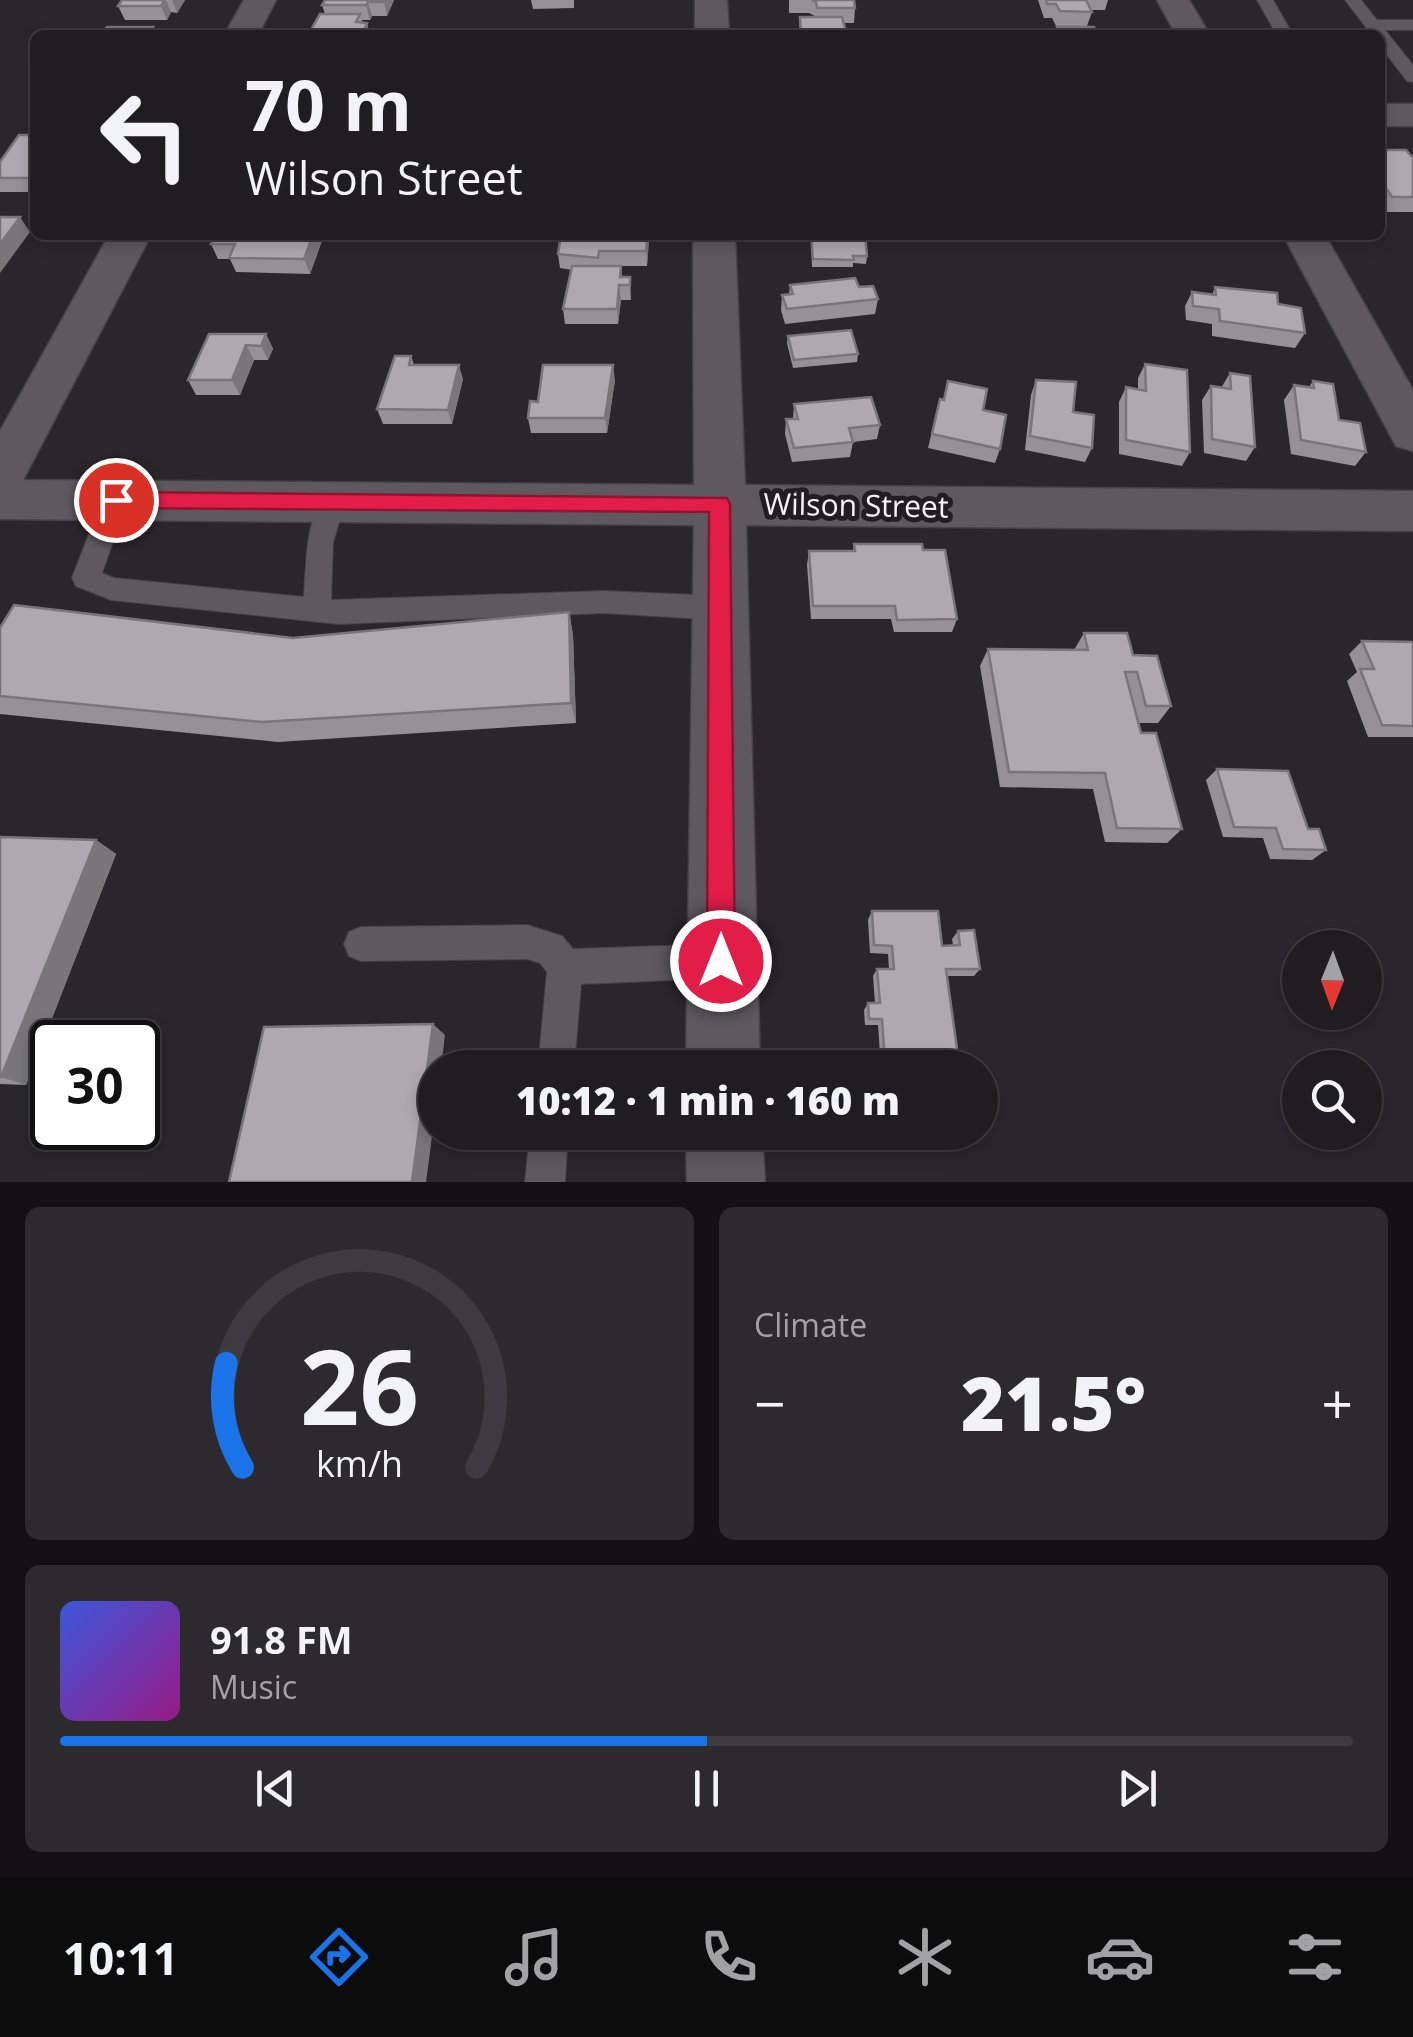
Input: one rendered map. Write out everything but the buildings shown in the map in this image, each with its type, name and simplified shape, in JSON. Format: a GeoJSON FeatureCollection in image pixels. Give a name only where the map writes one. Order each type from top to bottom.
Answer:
{"type":"FeatureCollection","features":[{"type":"Feature","properties":{"kind":"street"},"geometry":{"type":"LineString","coordinates":[[244,30],[260,0]]}},
{"type":"Feature","properties":{"kind":"street"},"geometry":{"type":"LineString","coordinates":[[711,0],[712,30]]}},
{"type":"Feature","properties":{"kind":"street"},"geometry":{"type":"LineString","coordinates":[[1173,0],[1190,30]]}},
{"type":"Feature","properties":{"kind":"street"},"geometry":{"type":"LineString","coordinates":[[1385,116],[1413,115]]}},
{"type":"Feature","properties":{"kind":"street"},"geometry":{"type":"LineString","coordinates":[[0,476],[127,240]]}},
{"type":"Feature","properties":{"kind":"street"},"geometry":{"type":"LineString","coordinates":[[714,240],[720,504],[723,1050]]}},
{"type":"Feature","properties":{"kind":"street"},"geometry":{"type":"LineString","coordinates":[[1307,240],[1413,433]]}},
{"type":"Feature","properties":{"kind":"street","name":"Wilson Street"},"geometry":{"type":"LineString","coordinates":[[0,499],[1413,512]]}},
{"type":"Feature","properties":{"kind":"street"},"geometry":{"type":"LineString","coordinates":[[725,1150],[726,1182]]}},
{"type":"Feature","properties":{"kind":"lane"},"geometry":{"type":"LineString","coordinates":[[1265,0],[1283,30]]}},
{"type":"Feature","properties":{"kind":"lane"},"geometry":{"type":"LineString","coordinates":[[1353,0],[1376,30]]}},
{"type":"Feature","properties":{"kind":"lane"},"geometry":{"type":"LineString","coordinates":[[1373,26],[1413,25]]}},
{"type":"Feature","properties":{"kind":"lane"},"geometry":{"type":"LineString","coordinates":[[1385,41],[1412,76]]}},
{"type":"Feature","properties":{"kind":"lane"},"geometry":{"type":"LineString","coordinates":[[1385,75],[1412,76]]}},
{"type":"Feature","properties":{"kind":"lane"},"geometry":{"type":"LineString","coordinates":[[116,500],[86,578],[111,589],[317,610],[604,602],[720,608]]}},
{"type":"Feature","properties":{"kind":"lane"},"geometry":{"type":"LineString","coordinates":[[317,610],[320,543],[332,502]]}},
{"type":"Feature","properties":{"kind":"lane"},"geometry":{"type":"LineString","coordinates":[[361,944],[527,942],[550,948],[565,966],[558,1050]]}},
{"type":"Feature","properties":{"kind":"lane"},"geometry":{"type":"LineString","coordinates":[[565,966],[721,961]]}},
{"type":"Feature","properties":{"kind":"lane"},"geometry":{"type":"LineString","coordinates":[[545,1182],[548,1150]]}},
{"type":"Feature","properties":{"kind":"route"},"geometry":{"type":"LineString","coordinates":[[116,500],[720,504],[721,961]]}}]}
